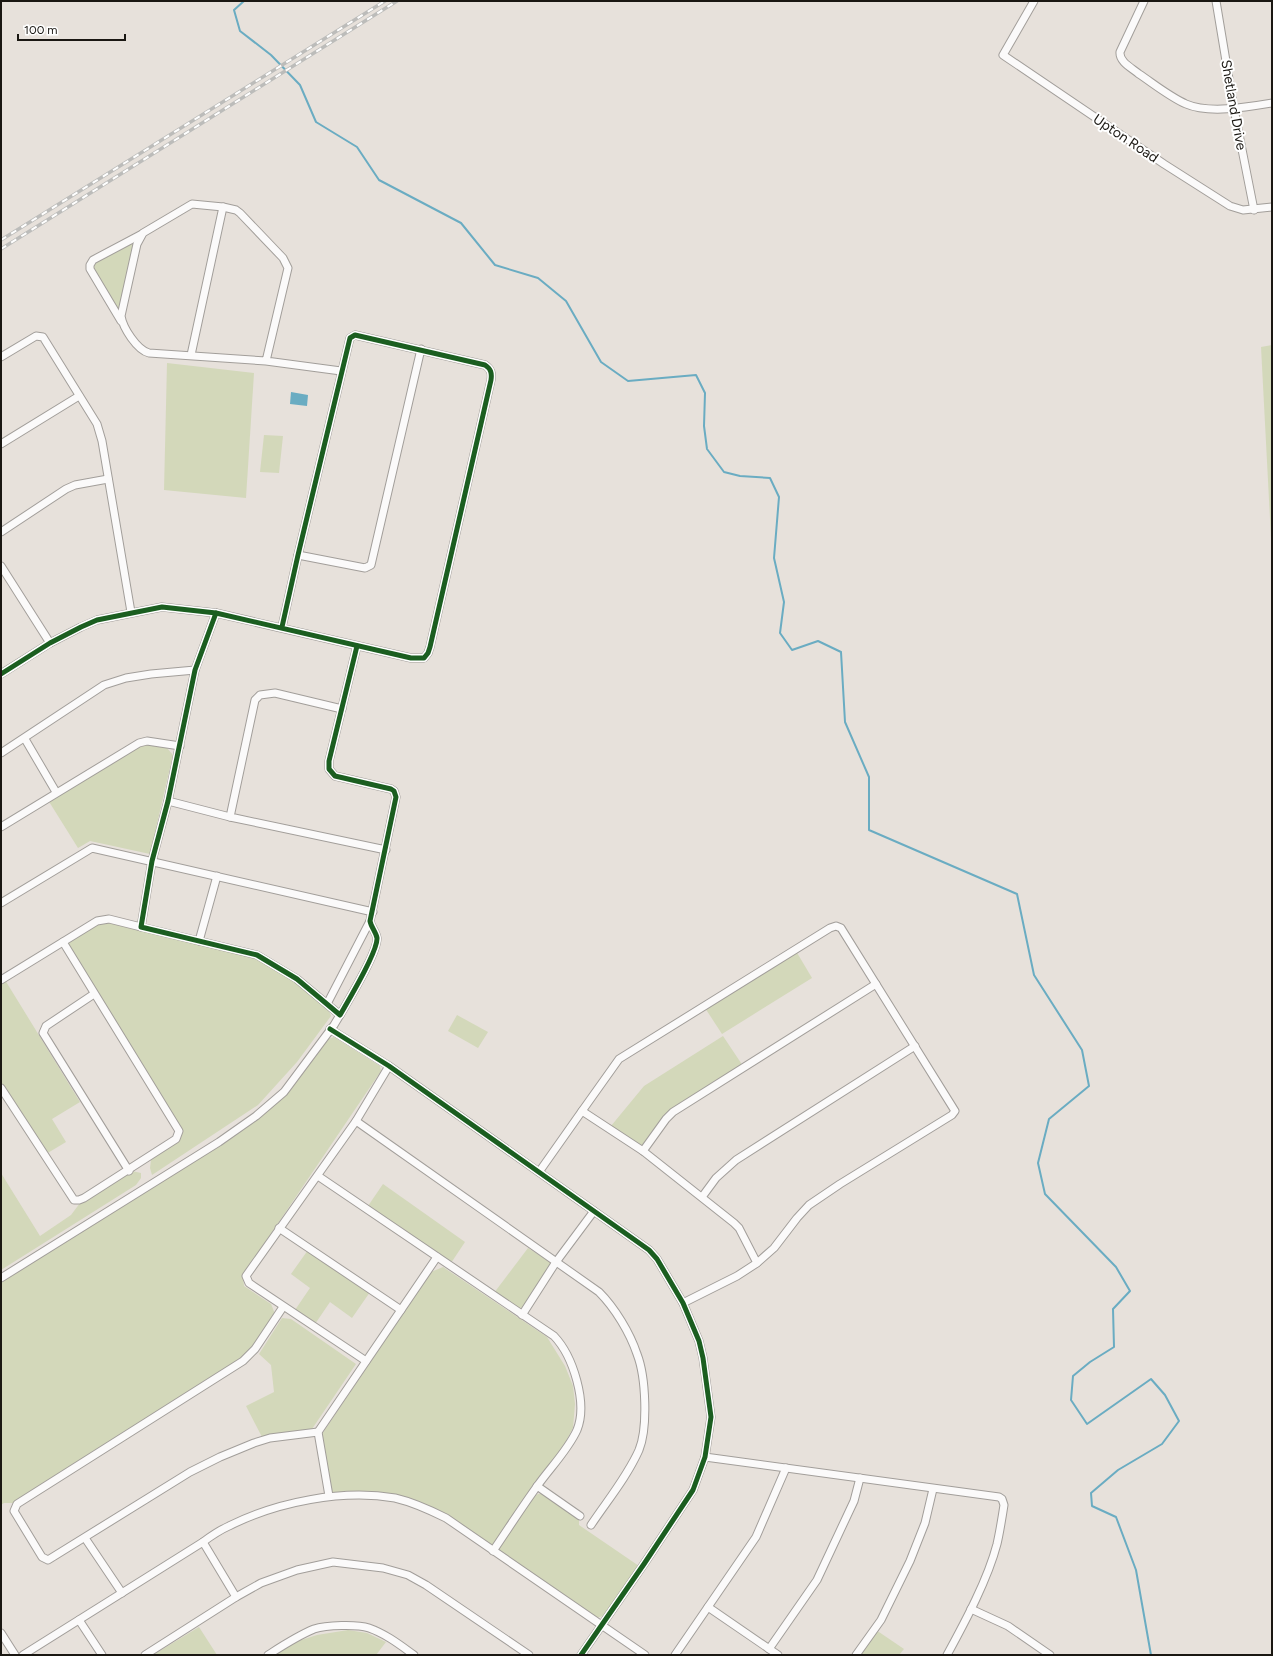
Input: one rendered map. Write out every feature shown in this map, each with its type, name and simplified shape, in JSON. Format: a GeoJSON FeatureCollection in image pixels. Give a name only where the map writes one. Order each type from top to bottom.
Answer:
{"type":"FeatureCollection","features":[{"type":"Feature","properties":{"kind":"street","name":"Upton Road"},"geometry":{"type":"LineString","coordinates":[[1034,1],[1004,55],[1230,206],[1243,210],[1272,208]]}},
{"type":"Feature","properties":{"kind":"street"},"geometry":{"type":"LineString","coordinates":[[1144,1],[1120,52],[1122,61],[1151,82],[1187,104],[1196,107],[1234,109],[1272,103]]}},
{"type":"Feature","properties":{"kind":"street","name":"Shetland Drive"},"geometry":{"type":"LineString","coordinates":[[1216,1],[1234,109],[1254,210]]}},
{"type":"Feature","properties":{"kind":"street"},"geometry":{"type":"LineString","coordinates":[[266,361],[288,268],[283,258],[240,212],[223,207],[192,204],[93,260],[90,265],[90,269],[124,324],[139,348],[144,352],[266,361],[341,371]]}},
{"type":"Feature","properties":{"kind":"street"},"geometry":{"type":"LineString","coordinates":[[192,355],[223,207]]}},
{"type":"Feature","properties":{"kind":"street"},"geometry":{"type":"LineString","coordinates":[[124,324],[121,316],[137,244],[143,233]]}},
{"type":"Feature","properties":{"kind":"street"},"geometry":{"type":"LineString","coordinates":[[1,357],[32,337],[38,335],[41,336],[97,424],[100,432],[131,612]]}},
{"type":"Feature","properties":{"kind":"street"},"geometry":{"type":"LineString","coordinates":[[1,674],[50,643],[96,620],[162,607],[216,612],[357,646],[417,659],[424,658],[428,653],[491,380],[491,371],[486,365],[421,349],[353,335],[349,341],[341,371],[282,627]]}},
{"type":"Feature","properties":{"kind":"street"},"geometry":{"type":"LineString","coordinates":[[298,555],[365,568],[371,565],[421,349]]}},
{"type":"Feature","properties":{"kind":"street"},"geometry":{"type":"LineString","coordinates":[[1,444],[79,396]]}},
{"type":"Feature","properties":{"kind":"street"},"geometry":{"type":"LineString","coordinates":[[1,532],[66,489],[75,485],[108,478]]}},
{"type":"Feature","properties":{"kind":"street"},"geometry":{"type":"LineString","coordinates":[[1,566],[50,643]]}},
{"type":"Feature","properties":{"kind":"street"},"geometry":{"type":"LineString","coordinates":[[141,927],[152,861],[168,801],[195,670],[216,612]]}},
{"type":"Feature","properties":{"kind":"street"},"geometry":{"type":"LineString","coordinates":[[327,1004],[370,921],[396,800],[394,791],[391,789],[335,776],[329,769],[329,761],[357,646]]}},
{"type":"Feature","properties":{"kind":"street"},"geometry":{"type":"LineString","coordinates":[[1,753],[25,739],[104,685],[126,678],[195,670]]}},
{"type":"Feature","properties":{"kind":"street"},"geometry":{"type":"LineString","coordinates":[[230,817],[255,700],[260,695],[275,693],[342,709]]}},
{"type":"Feature","properties":{"kind":"street"},"geometry":{"type":"LineString","coordinates":[[25,739],[56,792]]}},
{"type":"Feature","properties":{"kind":"street"},"geometry":{"type":"LineString","coordinates":[[1,827],[56,792],[143,741],[180,746]]}},
{"type":"Feature","properties":{"kind":"street"},"geometry":{"type":"LineString","coordinates":[[168,801],[230,817],[386,850]]}},
{"type":"Feature","properties":{"kind":"street"},"geometry":{"type":"LineString","coordinates":[[1,903],[92,848],[372,912]]}},
{"type":"Feature","properties":{"kind":"street"},"geometry":{"type":"LineString","coordinates":[[199,941],[217,876]]}},
{"type":"Feature","properties":{"kind":"street"},"geometry":{"type":"LineString","coordinates":[[1,980],[97,921],[109,919],[257,955],[297,979],[340,1015]]}},
{"type":"Feature","properties":{"kind":"street"},"geometry":{"type":"LineString","coordinates":[[1,1278],[219,1142],[256,1116],[284,1092],[340,1015],[363,973],[376,944],[376,937],[370,921]]}},
{"type":"Feature","properties":{"kind":"street"},"geometry":{"type":"LineString","coordinates":[[539,1172],[619,1059],[833,926],[839,926],[843,930],[955,1109],[954,1112],[809,1205],[774,1248],[757,1263],[737,1276],[683,1303]]}},
{"type":"Feature","properties":{"kind":"street"},"geometry":{"type":"LineString","coordinates":[[1,1088],[74,1200],[84,1198],[129,1171],[176,1139],[179,1131],[63,942]]}},
{"type":"Feature","properties":{"kind":"street"},"geometry":{"type":"LineString","coordinates":[[643,1151],[666,1119],[677,1110],[876,984]]}},
{"type":"Feature","properties":{"kind":"street"},"geometry":{"type":"LineString","coordinates":[[94,994],[46,1026],[42,1033],[129,1171]]}},
{"type":"Feature","properties":{"kind":"street"},"geometry":{"type":"LineString","coordinates":[[330,1029],[389,1066],[649,1250],[657,1259],[683,1303],[699,1341],[707,1383],[711,1417],[705,1457],[690,1495],[581,1655]]}},
{"type":"Feature","properties":{"kind":"street"},"geometry":{"type":"LineString","coordinates":[[702,1197],[716,1178],[736,1160],[915,1046]]}},
{"type":"Feature","properties":{"kind":"street"},"geometry":{"type":"LineString","coordinates":[[366,1361],[249,1283],[246,1276],[356,1121],[389,1066]]}},
{"type":"Feature","properties":{"kind":"street"},"geometry":{"type":"LineString","coordinates":[[582,1111],[643,1151],[737,1225],[757,1263]]}},
{"type":"Feature","properties":{"kind":"street"},"geometry":{"type":"LineString","coordinates":[[356,1121],[599,1292],[614,1309],[638,1354],[642,1376],[646,1419],[639,1450],[627,1472],[591,1525]]}},
{"type":"Feature","properties":{"kind":"street"},"geometry":{"type":"LineString","coordinates":[[318,1176],[554,1336],[561,1344],[570,1360],[576,1378],[581,1405],[577,1430],[569,1444],[537,1486],[493,1551]]}},
{"type":"Feature","properties":{"kind":"street"},"geometry":{"type":"LineString","coordinates":[[522,1315],[556,1262],[594,1211]]}},
{"type":"Feature","properties":{"kind":"street"},"geometry":{"type":"LineString","coordinates":[[279,1228],[401,1310]]}},
{"type":"Feature","properties":{"kind":"street"},"geometry":{"type":"LineString","coordinates":[[330,1496],[318,1432],[437,1257]]}},
{"type":"Feature","properties":{"kind":"street"},"geometry":{"type":"LineString","coordinates":[[283,1307],[255,1349],[242,1361],[17,1504],[15,1507],[15,1514],[44,1559],[50,1559],[190,1472],[220,1457],[270,1438],[318,1432]]}},
{"type":"Feature","properties":{"kind":"street"},"geometry":{"type":"LineString","coordinates":[[705,1457],[999,1497],[1004,1502],[997,1543],[971,1609],[947,1655]]}},
{"type":"Feature","properties":{"kind":"street"},"geometry":{"type":"LineString","coordinates":[[675,1655],[756,1537],[786,1468]]}},
{"type":"Feature","properties":{"kind":"street"},"geometry":{"type":"LineString","coordinates":[[769,1649],[817,1580],[854,1501],[860,1478]]}},
{"type":"Feature","properties":{"kind":"street"},"geometry":{"type":"LineString","coordinates":[[537,1486],[580,1516]]}},
{"type":"Feature","properties":{"kind":"street"},"geometry":{"type":"LineString","coordinates":[[856,1655],[881,1620],[904,1574],[925,1523],[933,1489]]}},
{"type":"Feature","properties":{"kind":"street"},"geometry":{"type":"LineString","coordinates":[[22,1655],[228,1526],[298,1502],[330,1496],[370,1495],[396,1499],[446,1518],[645,1655]]}},
{"type":"Feature","properties":{"kind":"street"},"geometry":{"type":"LineString","coordinates":[[85,1538],[122,1593]]}},
{"type":"Feature","properties":{"kind":"street"},"geometry":{"type":"LineString","coordinates":[[203,1542],[236,1597]]}},
{"type":"Feature","properties":{"kind":"street"},"geometry":{"type":"LineString","coordinates":[[145,1655],[236,1597],[261,1583],[297,1570],[333,1562],[383,1568],[408,1575],[426,1585],[528,1655]]}},
{"type":"Feature","properties":{"kind":"street"},"geometry":{"type":"LineString","coordinates":[[708,1607],[778,1655]]}},
{"type":"Feature","properties":{"kind":"street"},"geometry":{"type":"LineString","coordinates":[[971,1609],[1008,1626],[1041,1652],[1050,1655]]}},
{"type":"Feature","properties":{"kind":"street"},"geometry":{"type":"LineString","coordinates":[[79,1620],[102,1655]]}},
{"type":"Feature","properties":{"kind":"street"},"geometry":{"type":"LineString","coordinates":[[268,1655],[315,1629],[349,1625],[369,1628],[390,1638],[414,1655]]}},
{"type":"Feature","properties":{"kind":"street"},"geometry":{"type":"LineString","coordinates":[[1,1633],[15,1655]]}},
{"type":"Feature","properties":{"kind":"green space"},"geometry":{"type":"Polygon","coordinates":[[[136,240],[119,314],[93,269],[95,262],[136,240]]]}},
{"type":"Feature","properties":{"kind":"green space"},"geometry":{"type":"Polygon","coordinates":[[[1272,345],[1272,557],[1261,347],[1272,345]]]}},
{"type":"Feature","properties":{"kind":"green space"},"geometry":{"type":"Polygon","coordinates":[[[167,363],[254,373],[246,498],[164,490],[167,363]]]}},
{"type":"Feature","properties":{"kind":"green space"},"geometry":{"type":"Polygon","coordinates":[[[264,435],[283,436],[279,473],[260,472],[264,435]]]}},
{"type":"Feature","properties":{"kind":"green space"},"geometry":{"type":"Polygon","coordinates":[[[147,744],[167,748],[173,755],[150,854],[90,841],[78,848],[48,800],[139,746],[147,744]]]}},
{"type":"Feature","properties":{"kind":"green space"},"geometry":{"type":"Polygon","coordinates":[[[109,920],[257,956],[276,967],[327,1006],[331,1016],[297,1062],[258,1105],[152,1175],[150,1168],[151,1160],[178,1141],[180,1137],[65,943],[98,923],[109,920]]]}},
{"type":"Feature","properties":{"kind":"green space"},"geometry":{"type":"Polygon","coordinates":[[[796,951],[812,978],[722,1034],[705,1008],[796,951]]]}},
{"type":"Feature","properties":{"kind":"green space"},"geometry":{"type":"Polygon","coordinates":[[[5,980],[80,1102],[52,1119],[66,1142],[46,1154],[1,1083],[1,983],[5,980]]]}},
{"type":"Feature","properties":{"kind":"green space"},"geometry":{"type":"Polygon","coordinates":[[[457,1015],[488,1032],[478,1048],[448,1031],[457,1015]]]}},
{"type":"Feature","properties":{"kind":"green space"},"geometry":{"type":"Polygon","coordinates":[[[723,1036],[743,1066],[680,1105],[642,1149],[611,1126],[644,1086],[723,1036]]]}},
{"type":"Feature","properties":{"kind":"green space"},"geometry":{"type":"Polygon","coordinates":[[[334,1037],[380,1066],[381,1071],[243,1275],[244,1286],[271,1304],[275,1314],[250,1350],[246,1355],[14,1503],[4,1503],[1,1505],[1,1281],[220,1145],[286,1093],[328,1039],[334,1037]]]}},
{"type":"Feature","properties":{"kind":"green space"},"geometry":{"type":"Polygon","coordinates":[[[132,1171],[141,1173],[141,1178],[136,1185],[1,1270],[1,1173],[40,1236],[71,1215],[80,1203],[132,1171]]]}},
{"type":"Feature","properties":{"kind":"green space"},"geometry":{"type":"Polygon","coordinates":[[[383,1184],[465,1242],[451,1263],[368,1206],[383,1184]]]}},
{"type":"Feature","properties":{"kind":"green space"},"geometry":{"type":"Polygon","coordinates":[[[528,1248],[550,1262],[550,1268],[523,1307],[517,1309],[494,1293],[528,1248]]]}},
{"type":"Feature","properties":{"kind":"green space"},"geometry":{"type":"Polygon","coordinates":[[[308,1250],[370,1292],[352,1318],[330,1302],[315,1324],[295,1310],[310,1288],[291,1274],[308,1250]]]}},
{"type":"Feature","properties":{"kind":"green space"},"geometry":{"type":"Polygon","coordinates":[[[443,1267],[547,1337],[565,1366],[573,1386],[575,1404],[573,1428],[565,1443],[492,1547],[447,1517],[396,1497],[331,1494],[322,1434],[431,1272],[443,1267]]]}},
{"type":"Feature","properties":{"kind":"green space"},"geometry":{"type":"Polygon","coordinates":[[[282,1318],[291,1319],[356,1364],[312,1429],[262,1437],[246,1406],[274,1392],[271,1365],[259,1354],[282,1318]]]}},
{"type":"Feature","properties":{"kind":"green space"},"geometry":{"type":"Polygon","coordinates":[[[546,1493],[579,1517],[579,1525],[639,1566],[603,1616],[596,1618],[495,1551],[532,1497],[538,1494],[546,1493]]]}},
{"type":"Feature","properties":{"kind":"green space"},"geometry":{"type":"Polygon","coordinates":[[[199,1627],[217,1655],[153,1655],[199,1627]]]}},
{"type":"Feature","properties":{"kind":"green space"},"geometry":{"type":"Polygon","coordinates":[[[348,1630],[367,1633],[386,1642],[376,1655],[273,1655],[292,1643],[317,1635],[348,1630]]]}},
{"type":"Feature","properties":{"kind":"green space"},"geometry":{"type":"Polygon","coordinates":[[[876,1630],[904,1649],[899,1655],[859,1655],[876,1630]]]}},
{"type":"Feature","properties":{"kind":"water"},"geometry":{"type":"Polygon","coordinates":[[[291,392],[308,395],[307,406],[290,404],[291,392]]]}},
{"type":"Feature","properties":{"kind":"waterway"},"geometry":{"type":"LineString","coordinates":[[244,1],[234,10],[240,31],[271,55],[300,85],[316,122],[357,147],[379,180],[461,223],[495,265],[538,278],[566,301],[601,362],[628,381],[696,375],[705,393],[704,426],[707,449],[724,472],[740,476],[770,478],[779,497],[774,558],[784,602],[780,633],[792,650],[818,641],[841,652],[845,722],[869,777],[869,830],[1017,894],[1034,975],[1082,1050],[1089,1086],[1049,1119],[1038,1163],[1045,1194],[1116,1267],[1130,1291],[1113,1309],[1114,1347],[1090,1362],[1073,1376],[1071,1400],[1087,1424],[1151,1379],[1165,1395],[1179,1421],[1162,1444],[1118,1470],[1091,1493],[1092,1506],[1116,1517],[1136,1570],[1151,1655]]}},
{"type":"Feature","properties":{"kind":"railway"},"geometry":{"type":"LineString","coordinates":[[1,240],[385,1]]}},
{"type":"Feature","properties":{"kind":"railway"},"geometry":{"type":"LineString","coordinates":[[1,249],[397,1]]}},
{"type":"Feature","properties":{"kind":"cycle path"},"geometry":{"type":"LineString","coordinates":[[1,674],[50,643],[97,620],[162,607],[216,613],[411,658],[424,658],[430,647],[491,380],[491,371],[489,368],[485,365],[355,335],[350,338],[282,627]]}},
{"type":"Feature","properties":{"kind":"cycle path"},"geometry":{"type":"LineString","coordinates":[[216,613],[195,670],[168,801],[152,861],[141,927],[257,955],[297,979],[340,1015],[362,976],[376,945],[377,938],[370,921],[396,797],[394,791],[391,789],[335,776],[329,769],[329,761],[357,646]]}},
{"type":"Feature","properties":{"kind":"cycle path"},"geometry":{"type":"LineString","coordinates":[[330,1029],[389,1066],[649,1250],[657,1259],[683,1303],[699,1341],[703,1358],[711,1417],[705,1457],[693,1490],[581,1655]]}}]}
